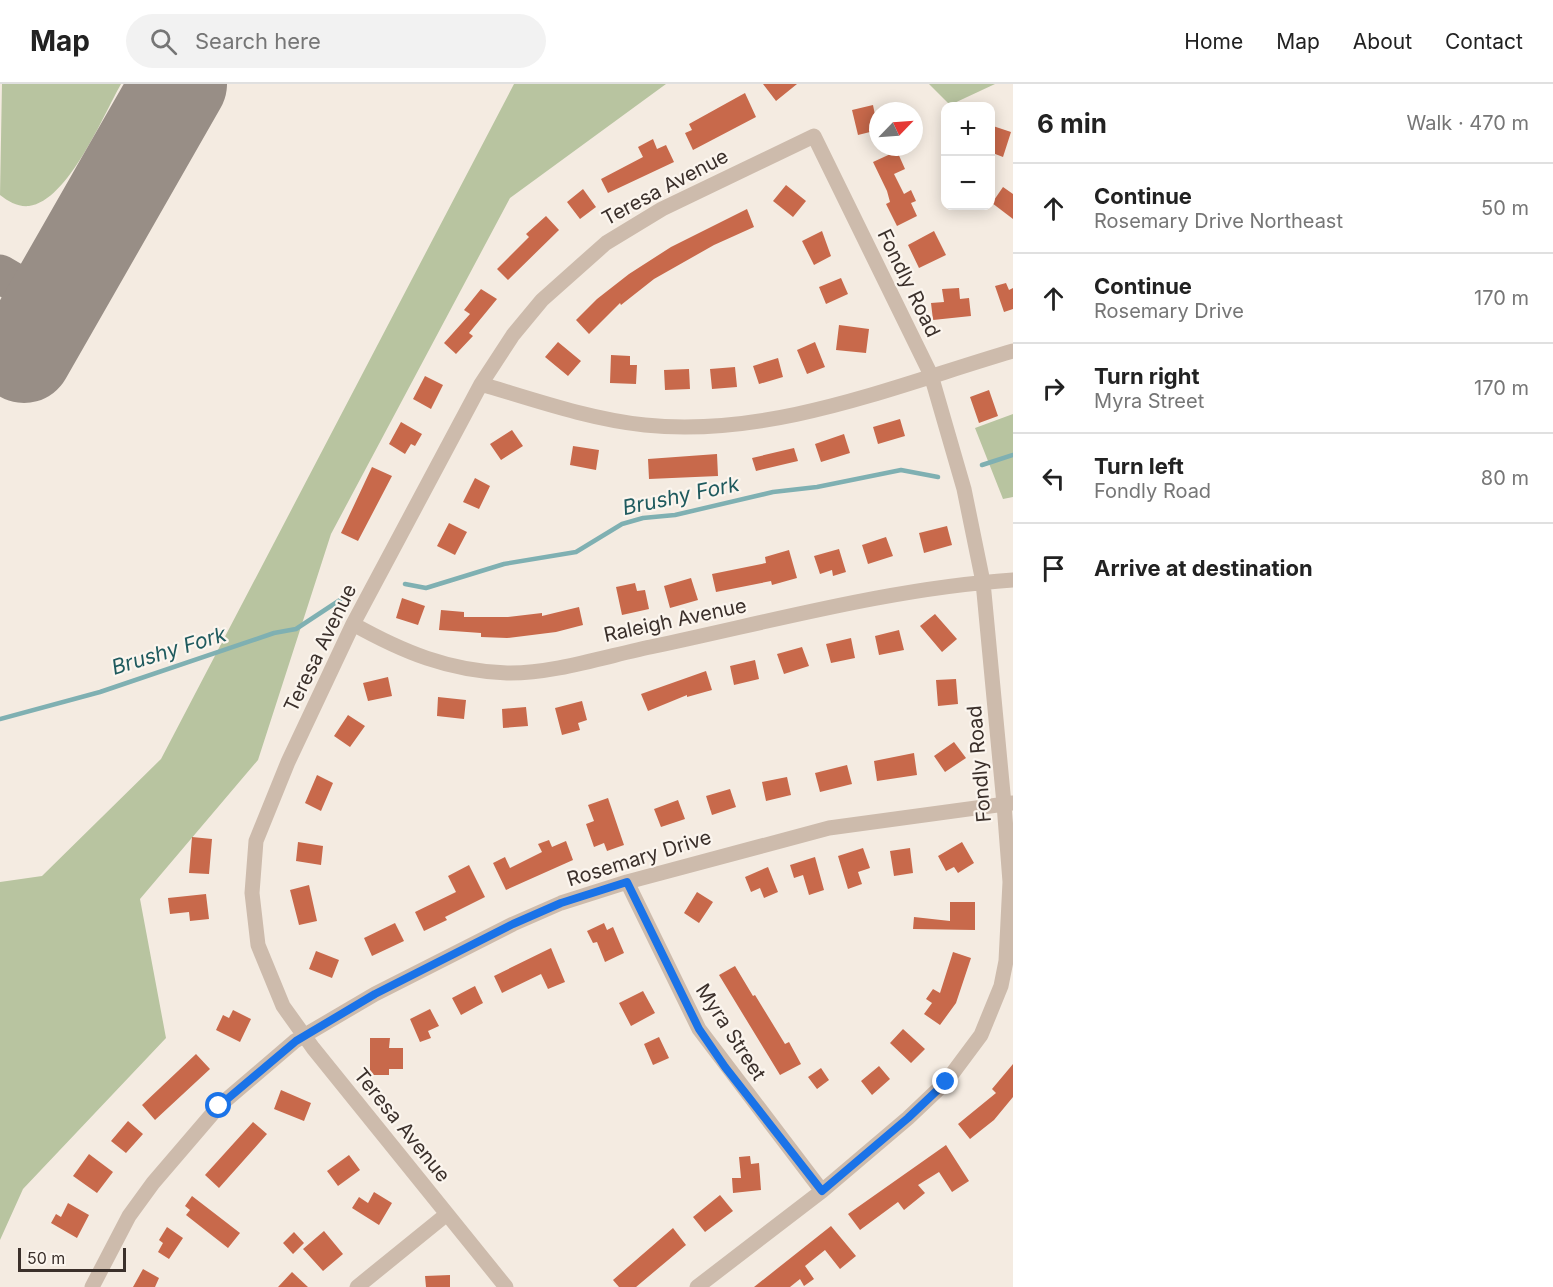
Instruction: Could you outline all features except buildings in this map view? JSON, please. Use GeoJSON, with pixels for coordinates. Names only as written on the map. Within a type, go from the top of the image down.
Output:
{"type":"FeatureCollection","features":[{"type":"Feature","properties":{"kind":"street","name":"Fondly Road"},"geometry":{"type":"LineString","coordinates":[[697,1287],[822,1191],[908,1118],[946,1082],[967,1057],[992,1011],[1006,961],[1009,928],[1009,803],[983,582],[964,489],[931,375],[814,136]]}},
{"type":"Feature","properties":{"kind":"street","name":"Teresa Avenue"},"geometry":{"type":"LineString","coordinates":[[506,1287],[304,1036],[283,1006],[265,967],[258,945],[252,874],[256,841],[265,816],[353,624],[481,384],[513,335],[542,300],[606,243],[662,209],[814,136]]}},
{"type":"Feature","properties":{"kind":"street"},"geometry":{"type":"LineString","coordinates":[[481,384],[614,420],[685,426],[776,419],[827,407],[1013,351]]}},
{"type":"Feature","properties":{"kind":"street","name":"Raleigh Avenue"},"geometry":{"type":"LineString","coordinates":[[353,624],[394,647],[443,664],[521,672],[854,603],[983,582],[1013,580]]}},
{"type":"Feature","properties":{"kind":"street","name":"Rosemary Drive"},"geometry":{"type":"LineString","coordinates":[[92,1287],[129,1216],[190,1138],[245,1083],[304,1036],[375,994],[513,924],[561,903],[627,882],[829,828],[1009,803]]}},
{"type":"Feature","properties":{"kind":"street","name":"Myra Street"},"geometry":{"type":"LineString","coordinates":[[627,882],[699,1029],[725,1067],[822,1191]]}},
{"type":"Feature","properties":{"kind":"street"},"geometry":{"type":"LineString","coordinates":[[357,1287],[447,1214]]}},
{"type":"Feature","properties":{"kind":"green space"},"geometry":{"type":"Polygon","coordinates":[[[2,84],[121,84],[71,174],[43,201],[29,206],[21,206],[0,195],[2,84]]]}},
{"type":"Feature","properties":{"kind":"green space"},"geometry":{"type":"Polygon","coordinates":[[[514,84],[666,84],[510,198],[331,534],[258,760],[140,899],[166,1038],[23,1189],[0,1240],[0,882],[42,876],[161,759],[514,84]]]}},
{"type":"Feature","properties":{"kind":"green space"},"geometry":{"type":"Polygon","coordinates":[[[929,84],[995,84],[956,102],[947,102],[929,84]]]}},
{"type":"Feature","properties":{"kind":"green space"},"geometry":{"type":"Polygon","coordinates":[[[1013,414],[1013,497],[1003,499],[975,428],[1013,414]]]}},
{"type":"Feature","properties":{"kind":"waterway","name":"Brushy Fork"},"geometry":{"type":"LineString","coordinates":[[982,465],[1013,455]]}},
{"type":"Feature","properties":{"kind":"waterway","name":"Brushy Fork"},"geometry":{"type":"LineString","coordinates":[[405,584],[426,588],[504,564],[576,552],[622,524],[643,518],[675,515],[773,492],[817,487],[901,470],[938,477]]}},
{"type":"Feature","properties":{"kind":"waterway","name":"Brushy Fork"},"geometry":{"type":"LineString","coordinates":[[0,719],[100,692],[274,633],[296,629],[340,600]]}},
{"type":"Feature","properties":{"kind":"taxiway"},"geometry":{"type":"LineString","coordinates":[[0,274],[53,305]]}},
{"type":"Feature","properties":{"kind":"runway"},"geometry":{"type":"LineString","coordinates":[[24,355],[179,84]]}},
{"type":"Feature","properties":{"kind":"route"},"geometry":{"type":"LineString","coordinates":[[219,1106],[296,1041],[375,994],[513,924],[561,903],[627,882],[677,989],[699,1029],[725,1067],[822,1191],[908,1118],[946,1082]]}}]}
